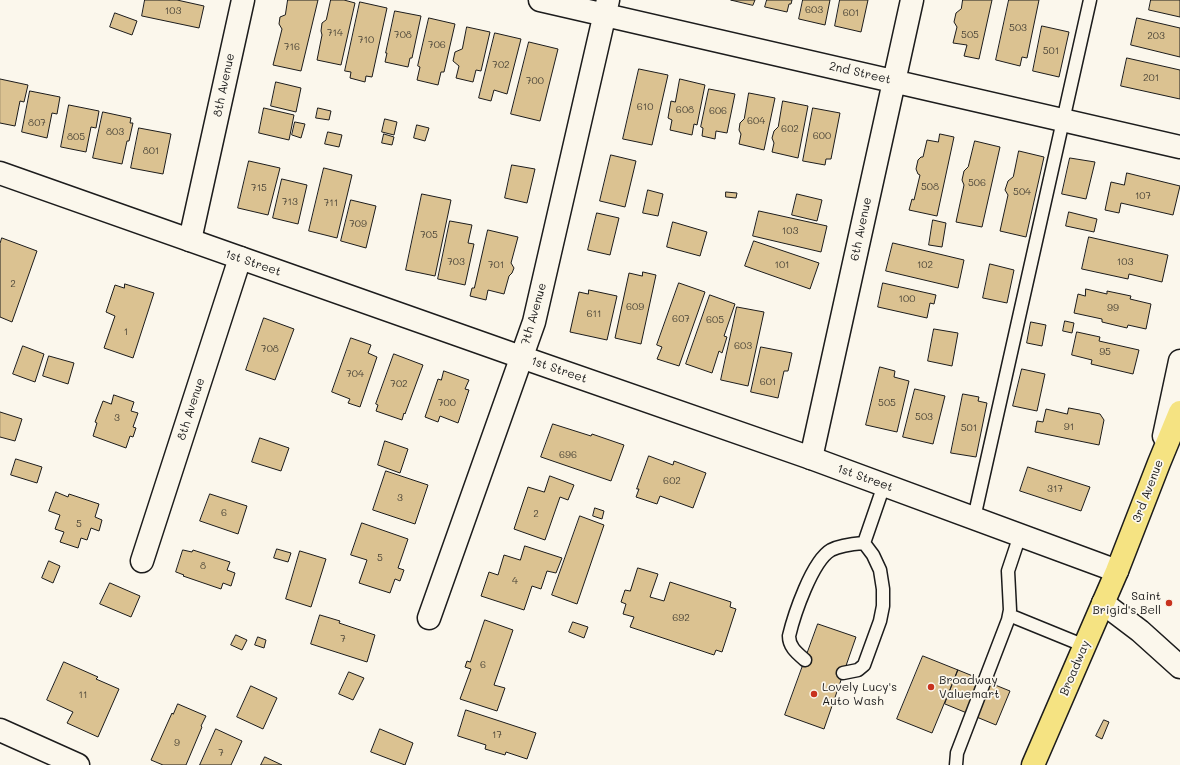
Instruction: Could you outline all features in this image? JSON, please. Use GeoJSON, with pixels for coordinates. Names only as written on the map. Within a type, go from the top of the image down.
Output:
{"type":"FeatureCollection","features":[{"type":"Feature","properties":{"kind":"main road","name":"3rd Avenue"},"geometry":{"type":"LineString","coordinates":[[1117,571],[1180,412]]}},
{"type":"Feature","properties":{"kind":"main road","name":"Broadway"},"geometry":{"type":"LineString","coordinates":[[1033,765],[1117,571]]}},
{"type":"Feature","properties":{"kind":"street","name":"8th Avenue"},"geometry":{"type":"LineString","coordinates":[[190,240],[243,0]]}},
{"type":"Feature","properties":{"kind":"street","name":"2nd Street"},"geometry":{"type":"LineString","coordinates":[[540,0],[606,7],[893,81],[1180,147]]}},
{"type":"Feature","properties":{"kind":"street","name":"6th Avenue"},"geometry":{"type":"LineString","coordinates":[[811,458],[912,0]]}},
{"type":"Feature","properties":{"kind":"street","name":"7th Avenue"},"geometry":{"type":"LineString","coordinates":[[429,618],[536,315],[606,7]]}},
{"type":"Feature","properties":{"kind":"street","name":"1st Street"},"geometry":{"type":"LineString","coordinates":[[0,173],[811,458],[1117,571]]}},
{"type":"Feature","properties":{"kind":"street","name":"8th Avenue"},"geometry":{"type":"LineString","coordinates":[[142,561],[240,258]]}},
{"type":"Feature","properties":{"kind":"street"},"geometry":{"type":"LineString","coordinates":[[1159,463],[1180,361]]}},
{"type":"Feature","properties":{"kind":"street"},"geometry":{"type":"LineString","coordinates":[[1103,603],[1140,631],[1180,667]]}},
{"type":"Feature","properties":{"kind":"street"},"geometry":{"type":"LineString","coordinates":[[0,730],[78,765]]}},
{"type":"Feature","properties":{"kind":"lane"},"geometry":{"type":"LineString","coordinates":[[974,518],[1090,0]]}},
{"type":"Feature","properties":{"kind":"lane"},"geometry":{"type":"LineString","coordinates":[[864,543],[884,485]]}},
{"type":"Feature","properties":{"kind":"lane"},"geometry":{"type":"LineString","coordinates":[[956,765],[957,754],[1009,615],[1008,571],[1020,535]]}},
{"type":"Feature","properties":{"kind":"lane"},"geometry":{"type":"LineString","coordinates":[[805,660],[792,648],[789,641],[789,636],[805,589],[812,574],[821,558],[830,551],[840,546],[864,543]]}},
{"type":"Feature","properties":{"kind":"lane"},"geometry":{"type":"LineString","coordinates":[[843,673],[858,670],[864,665],[880,621],[883,606],[883,589],[880,570],[874,555],[864,543]]}},
{"type":"Feature","properties":{"kind":"lane"},"geometry":{"type":"LineString","coordinates":[[1009,615],[1085,646]]}},
{"type":"Feature","properties":{"kind":"building"},"geometry":{"type":"Polygon","coordinates":[[[145,0],[177,0],[204,6],[199,28],[142,16],[145,0]]]}},
{"type":"Feature","properties":{"kind":"building"},"geometry":{"type":"Polygon","coordinates":[[[288,0],[318,0],[301,71],[273,65],[282,29],[279,24],[280,17],[285,15],[288,0]]]}},
{"type":"Feature","properties":{"kind":"building"},"geometry":{"type":"Polygon","coordinates":[[[331,0],[344,0],[355,3],[341,65],[317,60],[322,35],[322,23],[326,20],[331,0]]]}},
{"type":"Feature","properties":{"kind":"building"},"geometry":{"type":"Polygon","coordinates":[[[731,0],[755,0],[753,5],[731,0]]]}},
{"type":"Feature","properties":{"kind":"building"},"geometry":{"type":"Polygon","coordinates":[[[767,0],[792,0],[791,4],[789,4],[787,12],[765,7],[767,0]]]}},
{"type":"Feature","properties":{"kind":"building"},"geometry":{"type":"Polygon","coordinates":[[[803,0],[830,0],[825,25],[799,19],[803,0]]]}},
{"type":"Feature","properties":{"kind":"building"},"geometry":{"type":"Polygon","coordinates":[[[840,0],[868,0],[861,32],[835,26],[840,0]]]}},
{"type":"Feature","properties":{"kind":"building"},"geometry":{"type":"Polygon","coordinates":[[[963,0],[992,0],[979,59],[964,56],[967,45],[953,43],[957,27],[954,22],[956,13],[961,9],[963,0]]]}},
{"type":"Feature","properties":{"kind":"building"},"geometry":{"type":"Polygon","coordinates":[[[1009,0],[1039,0],[1027,58],[1022,57],[1020,66],[996,60],[1009,0]]]}},
{"type":"Feature","properties":{"kind":"building"},"geometry":{"type":"Polygon","coordinates":[[[1151,0],[1180,0],[1180,17],[1149,10],[1151,0]]]}},
{"type":"Feature","properties":{"kind":"building"},"geometry":{"type":"Polygon","coordinates":[[[360,2],[387,8],[372,77],[366,76],[365,82],[350,78],[351,72],[345,71],[360,2]]]}},
{"type":"Feature","properties":{"kind":"building"},"geometry":{"type":"Polygon","coordinates":[[[395,11],[421,16],[412,58],[410,58],[408,67],[385,62],[395,11]]]}},
{"type":"Feature","properties":{"kind":"building"},"geometry":{"type":"Polygon","coordinates":[[[115,13],[137,21],[132,35],[110,27],[115,13]]]}},
{"type":"Feature","properties":{"kind":"building"},"geometry":{"type":"Polygon","coordinates":[[[429,18],[455,24],[444,72],[441,72],[438,85],[417,80],[420,67],[418,66],[429,18]]]}},
{"type":"Feature","properties":{"kind":"building"},"geometry":{"type":"Polygon","coordinates":[[[1137,18],[1180,28],[1180,57],[1131,45],[1137,18]]]}},
{"type":"Feature","properties":{"kind":"building"},"geometry":{"type":"Polygon","coordinates":[[[1042,26],[1069,32],[1059,77],[1033,71],[1042,26]]]}},
{"type":"Feature","properties":{"kind":"building"},"geometry":{"type":"Polygon","coordinates":[[[467,27],[490,32],[481,71],[476,70],[473,82],[456,78],[459,66],[453,61],[455,52],[462,49],[467,27]]]}},
{"type":"Feature","properties":{"kind":"building"},"geometry":{"type":"Polygon","coordinates":[[[495,33],[521,39],[507,94],[494,90],[491,101],[479,98],[495,33]]]}},
{"type":"Feature","properties":{"kind":"building"},"geometry":{"type":"Polygon","coordinates":[[[529,42],[558,49],[540,121],[511,114],[529,42]]]}},
{"type":"Feature","properties":{"kind":"building"},"geometry":{"type":"Polygon","coordinates":[[[1127,58],[1180,70],[1180,99],[1121,86],[1127,58]]]}},
{"type":"Feature","properties":{"kind":"building"},"geometry":{"type":"Polygon","coordinates":[[[639,69],[668,75],[652,145],[623,139],[639,69]]]}},
{"type":"Feature","properties":{"kind":"building"},"geometry":{"type":"Polygon","coordinates":[[[0,79],[28,85],[24,102],[20,101],[15,126],[0,123],[0,79]]]}},
{"type":"Feature","properties":{"kind":"building"},"geometry":{"type":"Polygon","coordinates":[[[680,79],[705,85],[697,125],[694,124],[692,135],[670,130],[672,120],[668,118],[671,101],[675,102],[680,79]]]}},
{"type":"Feature","properties":{"kind":"building"},"geometry":{"type":"Polygon","coordinates":[[[276,82],[301,88],[296,112],[271,106],[276,82]]]}},
{"type":"Feature","properties":{"kind":"building"},"geometry":{"type":"Polygon","coordinates":[[[709,89],[735,94],[727,133],[716,131],[715,139],[702,136],[703,128],[701,127],[709,89]]]}},
{"type":"Feature","properties":{"kind":"building"},"geometry":{"type":"Polygon","coordinates":[[[30,91],[60,97],[57,114],[52,113],[47,138],[22,132],[30,91]]]}},
{"type":"Feature","properties":{"kind":"building"},"geometry":{"type":"Polygon","coordinates":[[[749,93],[775,98],[764,150],[739,144],[741,134],[739,130],[740,123],[744,119],[749,93]]]}},
{"type":"Feature","properties":{"kind":"building"},"geometry":{"type":"Polygon","coordinates":[[[783,101],[808,106],[798,158],[772,152],[774,143],[772,138],[774,131],[778,127],[783,101]]]}},
{"type":"Feature","properties":{"kind":"building"},"geometry":{"type":"Polygon","coordinates":[[[69,105],[99,111],[96,128],[91,127],[86,152],[61,147],[69,105]]]}},
{"type":"Feature","properties":{"kind":"building"},"geometry":{"type":"Polygon","coordinates":[[[264,108],[294,115],[289,140],[259,133],[264,108]]]}},
{"type":"Feature","properties":{"kind":"building"},"geometry":{"type":"Polygon","coordinates":[[[318,108],[331,111],[329,120],[316,118],[318,108]]]}},
{"type":"Feature","properties":{"kind":"building"},"geometry":{"type":"Polygon","coordinates":[[[813,108],[840,113],[831,159],[826,159],[825,165],[803,161],[813,108]]]}},
{"type":"Feature","properties":{"kind":"building"},"geometry":{"type":"Polygon","coordinates":[[[103,112],[131,118],[130,123],[133,123],[122,164],[93,158],[103,112]]]}},
{"type":"Feature","properties":{"kind":"building"},"geometry":{"type":"Polygon","coordinates":[[[385,119],[397,122],[394,135],[382,132],[385,119]]]}},
{"type":"Feature","properties":{"kind":"building"},"geometry":{"type":"Polygon","coordinates":[[[295,122],[305,124],[301,138],[292,135],[295,122]]]}},
{"type":"Feature","properties":{"kind":"building"},"geometry":{"type":"Polygon","coordinates":[[[417,125],[429,128],[425,141],[414,138],[417,125]]]}},
{"type":"Feature","properties":{"kind":"building"},"geometry":{"type":"Polygon","coordinates":[[[139,128],[171,134],[163,174],[131,168],[139,128]]]}},
{"type":"Feature","properties":{"kind":"building"},"geometry":{"type":"Polygon","coordinates":[[[328,132],[342,135],[339,147],[325,144],[328,132]]]}},
{"type":"Feature","properties":{"kind":"building"},"geometry":{"type":"Polygon","coordinates":[[[384,134],[394,137],[392,145],[382,143],[384,134]]]}},
{"type":"Feature","properties":{"kind":"building"},"geometry":{"type":"Polygon","coordinates":[[[940,134],[954,137],[937,216],[909,210],[912,199],[914,200],[920,175],[916,169],[918,160],[923,157],[927,140],[938,142],[940,134]]]}},
{"type":"Feature","properties":{"kind":"building"},"geometry":{"type":"Polygon","coordinates":[[[975,141],[1000,147],[982,227],[956,222],[964,185],[962,180],[964,171],[968,167],[975,141]]]}},
{"type":"Feature","properties":{"kind":"building"},"geometry":{"type":"Polygon","coordinates":[[[1019,151],[1044,157],[1026,237],[1000,231],[1008,195],[1005,190],[1008,181],[1013,177],[1019,151]]]}},
{"type":"Feature","properties":{"kind":"building"},"geometry":{"type":"Polygon","coordinates":[[[611,155],[636,161],[625,207],[600,201],[611,155]]]}},
{"type":"Feature","properties":{"kind":"building"},"geometry":{"type":"Polygon","coordinates":[[[1070,158],[1095,162],[1086,199],[1062,194],[1070,158]]]}},
{"type":"Feature","properties":{"kind":"building"},"geometry":{"type":"Polygon","coordinates":[[[249,161],[280,168],[268,215],[238,208],[249,161]]]}},
{"type":"Feature","properties":{"kind":"building"},"geometry":{"type":"Polygon","coordinates":[[[512,165],[535,169],[527,203],[505,198],[512,165]]]}},
{"type":"Feature","properties":{"kind":"building"},"geometry":{"type":"Polygon","coordinates":[[[324,168],[352,175],[337,238],[309,231],[324,168]]]}},
{"type":"Feature","properties":{"kind":"building"},"geometry":{"type":"Polygon","coordinates":[[[1127,173],[1180,186],[1173,215],[1121,203],[1119,213],[1105,210],[1111,182],[1124,185],[1127,173]]]}},
{"type":"Feature","properties":{"kind":"building"},"geometry":{"type":"Polygon","coordinates":[[[282,179],[307,185],[298,224],[273,218],[282,179]]]}},
{"type":"Feature","properties":{"kind":"building"},"geometry":{"type":"Polygon","coordinates":[[[648,190],[663,194],[658,216],[643,213],[648,190]]]}},
{"type":"Feature","properties":{"kind":"building"},"geometry":{"type":"Polygon","coordinates":[[[726,192],[737,193],[736,198],[726,197],[726,192]]]}},
{"type":"Feature","properties":{"kind":"building"},"geometry":{"type":"Polygon","coordinates":[[[422,194],[451,200],[435,276],[406,270],[422,194]]]}},
{"type":"Feature","properties":{"kind":"building"},"geometry":{"type":"Polygon","coordinates":[[[797,194],[822,200],[817,221],[792,215],[797,194]]]}},
{"type":"Feature","properties":{"kind":"building"},"geometry":{"type":"Polygon","coordinates":[[[351,200],[376,206],[366,248],[341,241],[351,200]]]}},
{"type":"Feature","properties":{"kind":"building"},"geometry":{"type":"Polygon","coordinates":[[[759,211],[827,226],[821,252],[753,236],[759,211]]]}},
{"type":"Feature","properties":{"kind":"building"},"geometry":{"type":"Polygon","coordinates":[[[1069,212],[1097,219],[1094,232],[1066,226],[1069,212]]]}},
{"type":"Feature","properties":{"kind":"building"},"geometry":{"type":"Polygon","coordinates":[[[597,213],[619,218],[610,255],[588,250],[597,213]]]}},
{"type":"Feature","properties":{"kind":"building"},"geometry":{"type":"Polygon","coordinates":[[[933,220],[946,223],[942,247],[929,245],[933,220]]]}},
{"type":"Feature","properties":{"kind":"building"},"geometry":{"type":"Polygon","coordinates":[[[450,221],[472,225],[468,243],[474,244],[465,285],[438,279],[450,221]]]}},
{"type":"Feature","properties":{"kind":"building"},"geometry":{"type":"Polygon","coordinates":[[[673,222],[707,232],[700,256],[667,247],[673,222]]]}},
{"type":"Feature","properties":{"kind":"building"},"geometry":{"type":"Polygon","coordinates":[[[488,230],[518,237],[511,263],[514,268],[509,276],[504,294],[488,290],[486,300],[470,296],[472,288],[474,288],[488,230]]]}},
{"type":"Feature","properties":{"kind":"building"},"geometry":{"type":"Polygon","coordinates":[[[1089,237],[1168,255],[1162,282],[1129,274],[1128,279],[1082,269],[1089,237]]]}},
{"type":"Feature","properties":{"kind":"building"},"geometry":{"type":"Polygon","coordinates":[[[2,238],[37,251],[12,322],[0,317],[0,244],[2,238]]]}},
{"type":"Feature","properties":{"kind":"building"},"geometry":{"type":"Polygon","coordinates":[[[754,241],[819,263],[810,289],[745,266],[754,241]]]}},
{"type":"Feature","properties":{"kind":"building"},"geometry":{"type":"Polygon","coordinates":[[[893,243],[964,260],[958,288],[886,271],[893,243]]]}},
{"type":"Feature","properties":{"kind":"building"},"geometry":{"type":"Polygon","coordinates":[[[990,264],[1014,270],[1007,303],[983,298],[990,264]]]}},
{"type":"Feature","properties":{"kind":"building"},"geometry":{"type":"Polygon","coordinates":[[[643,272],[656,275],[641,344],[615,338],[629,273],[642,276],[643,272]]]}},
{"type":"Feature","properties":{"kind":"building"},"geometry":{"type":"Polygon","coordinates":[[[679,283],[705,292],[679,366],[657,359],[662,347],[657,345],[679,283]]]}},
{"type":"Feature","properties":{"kind":"building"},"geometry":{"type":"Polygon","coordinates":[[[883,283],[936,295],[934,304],[930,303],[927,318],[878,307],[883,283]]]}},
{"type":"Feature","properties":{"kind":"building"},"geometry":{"type":"Polygon","coordinates":[[[125,284],[154,293],[133,358],[104,348],[115,316],[106,312],[115,285],[124,288],[125,284]]]}},
{"type":"Feature","properties":{"kind":"building"},"geometry":{"type":"Polygon","coordinates":[[[1086,289],[1107,294],[1107,291],[1131,296],[1130,299],[1151,304],[1146,329],[1128,325],[1127,328],[1102,322],[1102,319],[1074,313],[1078,294],[1085,296],[1086,289]]]}},
{"type":"Feature","properties":{"kind":"building"},"geometry":{"type":"Polygon","coordinates":[[[589,290],[617,296],[607,340],[570,332],[579,292],[588,294],[589,290]]]}},
{"type":"Feature","properties":{"kind":"building"},"geometry":{"type":"Polygon","coordinates":[[[710,295],[735,304],[724,336],[727,337],[722,353],[719,351],[712,373],[686,364],[710,295]]]}},
{"type":"Feature","properties":{"kind":"building"},"geometry":{"type":"Polygon","coordinates":[[[737,307],[764,312],[748,386],[721,380],[737,307]]]}},
{"type":"Feature","properties":{"kind":"building"},"geometry":{"type":"Polygon","coordinates":[[[264,318],[294,329],[275,380],[246,370],[264,318]]]}},
{"type":"Feature","properties":{"kind":"building"},"geometry":{"type":"Polygon","coordinates":[[[1065,321],[1074,323],[1072,333],[1063,331],[1065,321]]]}},
{"type":"Feature","properties":{"kind":"building"},"geometry":{"type":"Polygon","coordinates":[[[1031,322],[1046,325],[1042,346],[1027,343],[1031,322]]]}},
{"type":"Feature","properties":{"kind":"building"},"geometry":{"type":"Polygon","coordinates":[[[934,329],[958,333],[952,366],[928,361],[934,329]]]}},
{"type":"Feature","properties":{"kind":"building"},"geometry":{"type":"Polygon","coordinates":[[[1077,332],[1100,337],[1099,341],[1139,350],[1133,374],[1091,364],[1092,360],[1072,355],[1077,332]]]}},
{"type":"Feature","properties":{"kind":"building"},"geometry":{"type":"Polygon","coordinates":[[[351,338],[371,345],[368,353],[377,357],[360,407],[348,403],[350,399],[332,392],[351,338]]]}},
{"type":"Feature","properties":{"kind":"building"},"geometry":{"type":"Polygon","coordinates":[[[23,346],[44,354],[35,382],[13,374],[23,346]]]}},
{"type":"Feature","properties":{"kind":"building"},"geometry":{"type":"Polygon","coordinates":[[[761,347],[792,353],[788,371],[784,371],[778,398],[751,392],[761,347]]]}},
{"type":"Feature","properties":{"kind":"building"},"geometry":{"type":"Polygon","coordinates":[[[394,354],[423,365],[402,420],[376,411],[378,405],[376,404],[394,354]]]}},
{"type":"Feature","properties":{"kind":"building"},"geometry":{"type":"Polygon","coordinates":[[[49,356],[74,363],[68,384],[43,376],[49,356]]]}},
{"type":"Feature","properties":{"kind":"building"},"geometry":{"type":"Polygon","coordinates":[[[880,367],[895,371],[894,377],[909,381],[897,432],[866,425],[880,367]]]}},
{"type":"Feature","properties":{"kind":"building"},"geometry":{"type":"Polygon","coordinates":[[[1022,369],[1045,374],[1037,411],[1013,406],[1022,369]]]}},
{"type":"Feature","properties":{"kind":"building"},"geometry":{"type":"Polygon","coordinates":[[[444,371],[469,380],[465,389],[469,390],[458,423],[440,416],[438,422],[425,417],[438,379],[441,380],[444,371]]]}},
{"type":"Feature","properties":{"kind":"building"},"geometry":{"type":"Polygon","coordinates":[[[915,389],[945,396],[933,444],[903,437],[915,389]]]}},
{"type":"Feature","properties":{"kind":"building"},"geometry":{"type":"Polygon","coordinates":[[[963,394],[979,397],[978,401],[987,403],[976,457],[951,453],[963,394]]]}},
{"type":"Feature","properties":{"kind":"building"},"geometry":{"type":"Polygon","coordinates":[[[114,395],[134,402],[131,411],[138,413],[133,427],[136,428],[133,437],[130,436],[126,448],[93,436],[97,423],[95,422],[103,401],[111,404],[114,395]]]}},
{"type":"Feature","properties":{"kind":"building"},"geometry":{"type":"Polygon","coordinates":[[[1069,408],[1100,414],[1104,420],[1099,445],[1035,432],[1037,421],[1043,422],[1046,409],[1067,414],[1069,408]]]}},
{"type":"Feature","properties":{"kind":"building"},"geometry":{"type":"Polygon","coordinates":[[[0,412],[22,419],[15,441],[0,437],[0,412]]]}},
{"type":"Feature","properties":{"kind":"building"},"geometry":{"type":"Polygon","coordinates":[[[553,424],[591,436],[592,434],[624,445],[611,481],[541,457],[553,424]]]}},
{"type":"Feature","properties":{"kind":"building"},"geometry":{"type":"Polygon","coordinates":[[[260,438],[289,448],[281,471],[252,462],[260,438]]]}},
{"type":"Feature","properties":{"kind":"building"},"geometry":{"type":"Polygon","coordinates":[[[385,441],[408,449],[400,473],[378,465],[385,441]]]}},
{"type":"Feature","properties":{"kind":"building"},"geometry":{"type":"Polygon","coordinates":[[[649,456],[673,465],[674,461],[706,473],[693,508],[660,496],[657,504],[636,497],[639,489],[637,489],[649,456]]]}},
{"type":"Feature","properties":{"kind":"building"},"geometry":{"type":"Polygon","coordinates":[[[16,459],[42,467],[37,483],[11,475],[16,459]]]}},
{"type":"Feature","properties":{"kind":"building"},"geometry":{"type":"Polygon","coordinates":[[[1028,467],[1090,487],[1081,511],[1020,491],[1028,467]]]}},
{"type":"Feature","properties":{"kind":"building"},"geometry":{"type":"Polygon","coordinates":[[[386,471],[428,485],[415,524],[373,510],[386,471]]]}},
{"type":"Feature","properties":{"kind":"building"},"geometry":{"type":"Polygon","coordinates":[[[550,476],[574,485],[568,500],[560,497],[545,540],[514,529],[528,487],[544,492],[550,476]]]}},
{"type":"Feature","properties":{"kind":"building"},"geometry":{"type":"Polygon","coordinates":[[[56,492],[68,497],[69,494],[99,504],[95,517],[102,520],[99,531],[91,528],[87,540],[81,538],[78,548],[60,542],[64,532],[55,529],[60,515],[49,511],[56,492]]]}},
{"type":"Feature","properties":{"kind":"building"},"geometry":{"type":"Polygon","coordinates":[[[210,494],[247,506],[238,534],[200,521],[210,494]]]}},
{"type":"Feature","properties":{"kind":"building"},"geometry":{"type":"Polygon","coordinates":[[[595,508],[604,511],[602,519],[593,516],[595,508]]]}},
{"type":"Feature","properties":{"kind":"building"},"geometry":{"type":"Polygon","coordinates":[[[580,516],[604,525],[577,604],[552,595],[580,516]]]}},
{"type":"Feature","properties":{"kind":"building"},"geometry":{"type":"Polygon","coordinates":[[[362,523],[408,539],[398,568],[404,570],[400,581],[395,579],[390,593],[359,583],[367,560],[351,555],[362,523]]]}},
{"type":"Feature","properties":{"kind":"building"},"geometry":{"type":"Polygon","coordinates":[[[525,546],[562,558],[556,573],[547,571],[541,589],[532,586],[524,610],[481,596],[489,572],[498,575],[504,555],[520,560],[525,546]]]}},
{"type":"Feature","properties":{"kind":"building"},"geometry":{"type":"Polygon","coordinates":[[[277,549],[291,553],[288,562],[274,558],[277,549]]]}},
{"type":"Feature","properties":{"kind":"building"},"geometry":{"type":"Polygon","coordinates":[[[183,550],[192,552],[193,550],[230,562],[227,570],[235,573],[231,586],[223,583],[221,589],[183,576],[184,575],[176,572],[183,550]]]}},
{"type":"Feature","properties":{"kind":"building"},"geometry":{"type":"Polygon","coordinates":[[[300,551],[326,559],[311,607],[286,599],[300,551]]]}},
{"type":"Feature","properties":{"kind":"building"},"geometry":{"type":"Polygon","coordinates":[[[49,561],[60,566],[53,583],[42,578],[49,561]]]}},
{"type":"Feature","properties":{"kind":"building"},"geometry":{"type":"Polygon","coordinates":[[[638,568],[658,574],[650,597],[664,601],[670,582],[731,602],[730,607],[736,609],[722,652],[716,650],[714,655],[630,627],[634,617],[623,614],[626,604],[621,602],[625,590],[630,591],[638,568]]]}},
{"type":"Feature","properties":{"kind":"building"},"geometry":{"type":"Polygon","coordinates":[[[110,583],[140,596],[131,617],[100,604],[110,583]]]}},
{"type":"Feature","properties":{"kind":"building"},"geometry":{"type":"Polygon","coordinates":[[[320,615],[375,635],[367,662],[311,644],[320,615]]]}},
{"type":"Feature","properties":{"kind":"building"},"geometry":{"type":"Polygon","coordinates":[[[485,620],[513,630],[494,685],[505,688],[497,711],[460,699],[471,669],[465,667],[467,661],[470,662],[485,620]]]}},
{"type":"Feature","properties":{"kind":"building"},"geometry":{"type":"Polygon","coordinates":[[[573,622],[588,627],[584,638],[569,632],[573,622]]]}},
{"type":"Feature","properties":{"kind":"building","name":"Lovely Lucy's Auto Wash"},"geometry":{"type":"Polygon","coordinates":[[[818,624],[856,637],[824,729],[785,715],[818,624]]]}},
{"type":"Feature","properties":{"kind":"building"},"geometry":{"type":"Polygon","coordinates":[[[236,635],[247,640],[242,650],[231,645],[236,635]]]}},
{"type":"Feature","properties":{"kind":"building"},"geometry":{"type":"Polygon","coordinates":[[[258,637],[266,640],[264,648],[255,645],[258,637]]]}},
{"type":"Feature","properties":{"kind":"building","name":"Broadway Valuemart"},"geometry":{"type":"Polygon","coordinates":[[[923,656],[958,670],[932,733],[897,719],[923,656]]]}},
{"type":"Feature","properties":{"kind":"building"},"geometry":{"type":"Polygon","coordinates":[[[64,662],[98,677],[96,679],[119,689],[98,737],[67,723],[73,712],[47,700],[64,662]]]}},
{"type":"Feature","properties":{"kind":"building"},"geometry":{"type":"Polygon","coordinates":[[[958,670],[1010,691],[996,725],[945,704],[958,670]]]}},
{"type":"Feature","properties":{"kind":"building"},"geometry":{"type":"Polygon","coordinates":[[[349,672],[364,678],[353,700],[339,694],[349,672]]]}},
{"type":"Feature","properties":{"kind":"building"},"geometry":{"type":"Polygon","coordinates":[[[251,686],[277,698],[263,729],[237,717],[251,686]]]}},
{"type":"Feature","properties":{"kind":"building"},"geometry":{"type":"Polygon","coordinates":[[[178,704],[206,716],[186,765],[163,765],[151,760],[172,713],[173,714],[178,704]]]}},
{"type":"Feature","properties":{"kind":"building"},"geometry":{"type":"Polygon","coordinates":[[[466,710],[536,733],[527,759],[506,752],[505,755],[485,749],[486,745],[458,736],[466,710]]]}},
{"type":"Feature","properties":{"kind":"building"},"geometry":{"type":"Polygon","coordinates":[[[1104,720],[1109,722],[1102,739],[1096,736],[1104,720]]]}},
{"type":"Feature","properties":{"kind":"building"},"geometry":{"type":"Polygon","coordinates":[[[216,729],[242,741],[231,765],[200,765],[216,729]]]}},
{"type":"Feature","properties":{"kind":"building"},"geometry":{"type":"Polygon","coordinates":[[[380,729],[413,743],[405,765],[371,752],[380,729]]]}},
{"type":"Feature","properties":{"kind":"building"},"geometry":{"type":"Polygon","coordinates":[[[265,757],[282,765],[261,765],[265,757]]]}},
{"type":"Feature","properties":{"kind":"place","name":"Saint Brigid's Bell"},"geometry":{"type":"Point","coordinates":[1169,603]}},
{"type":"Feature","properties":{"kind":"place","name":"Broadway Valuemart"},"geometry":{"type":"Point","coordinates":[931,687]}},
{"type":"Feature","properties":{"kind":"place","name":"Lovely Lucy's Auto Wash"},"geometry":{"type":"Point","coordinates":[814,694]}}]}
